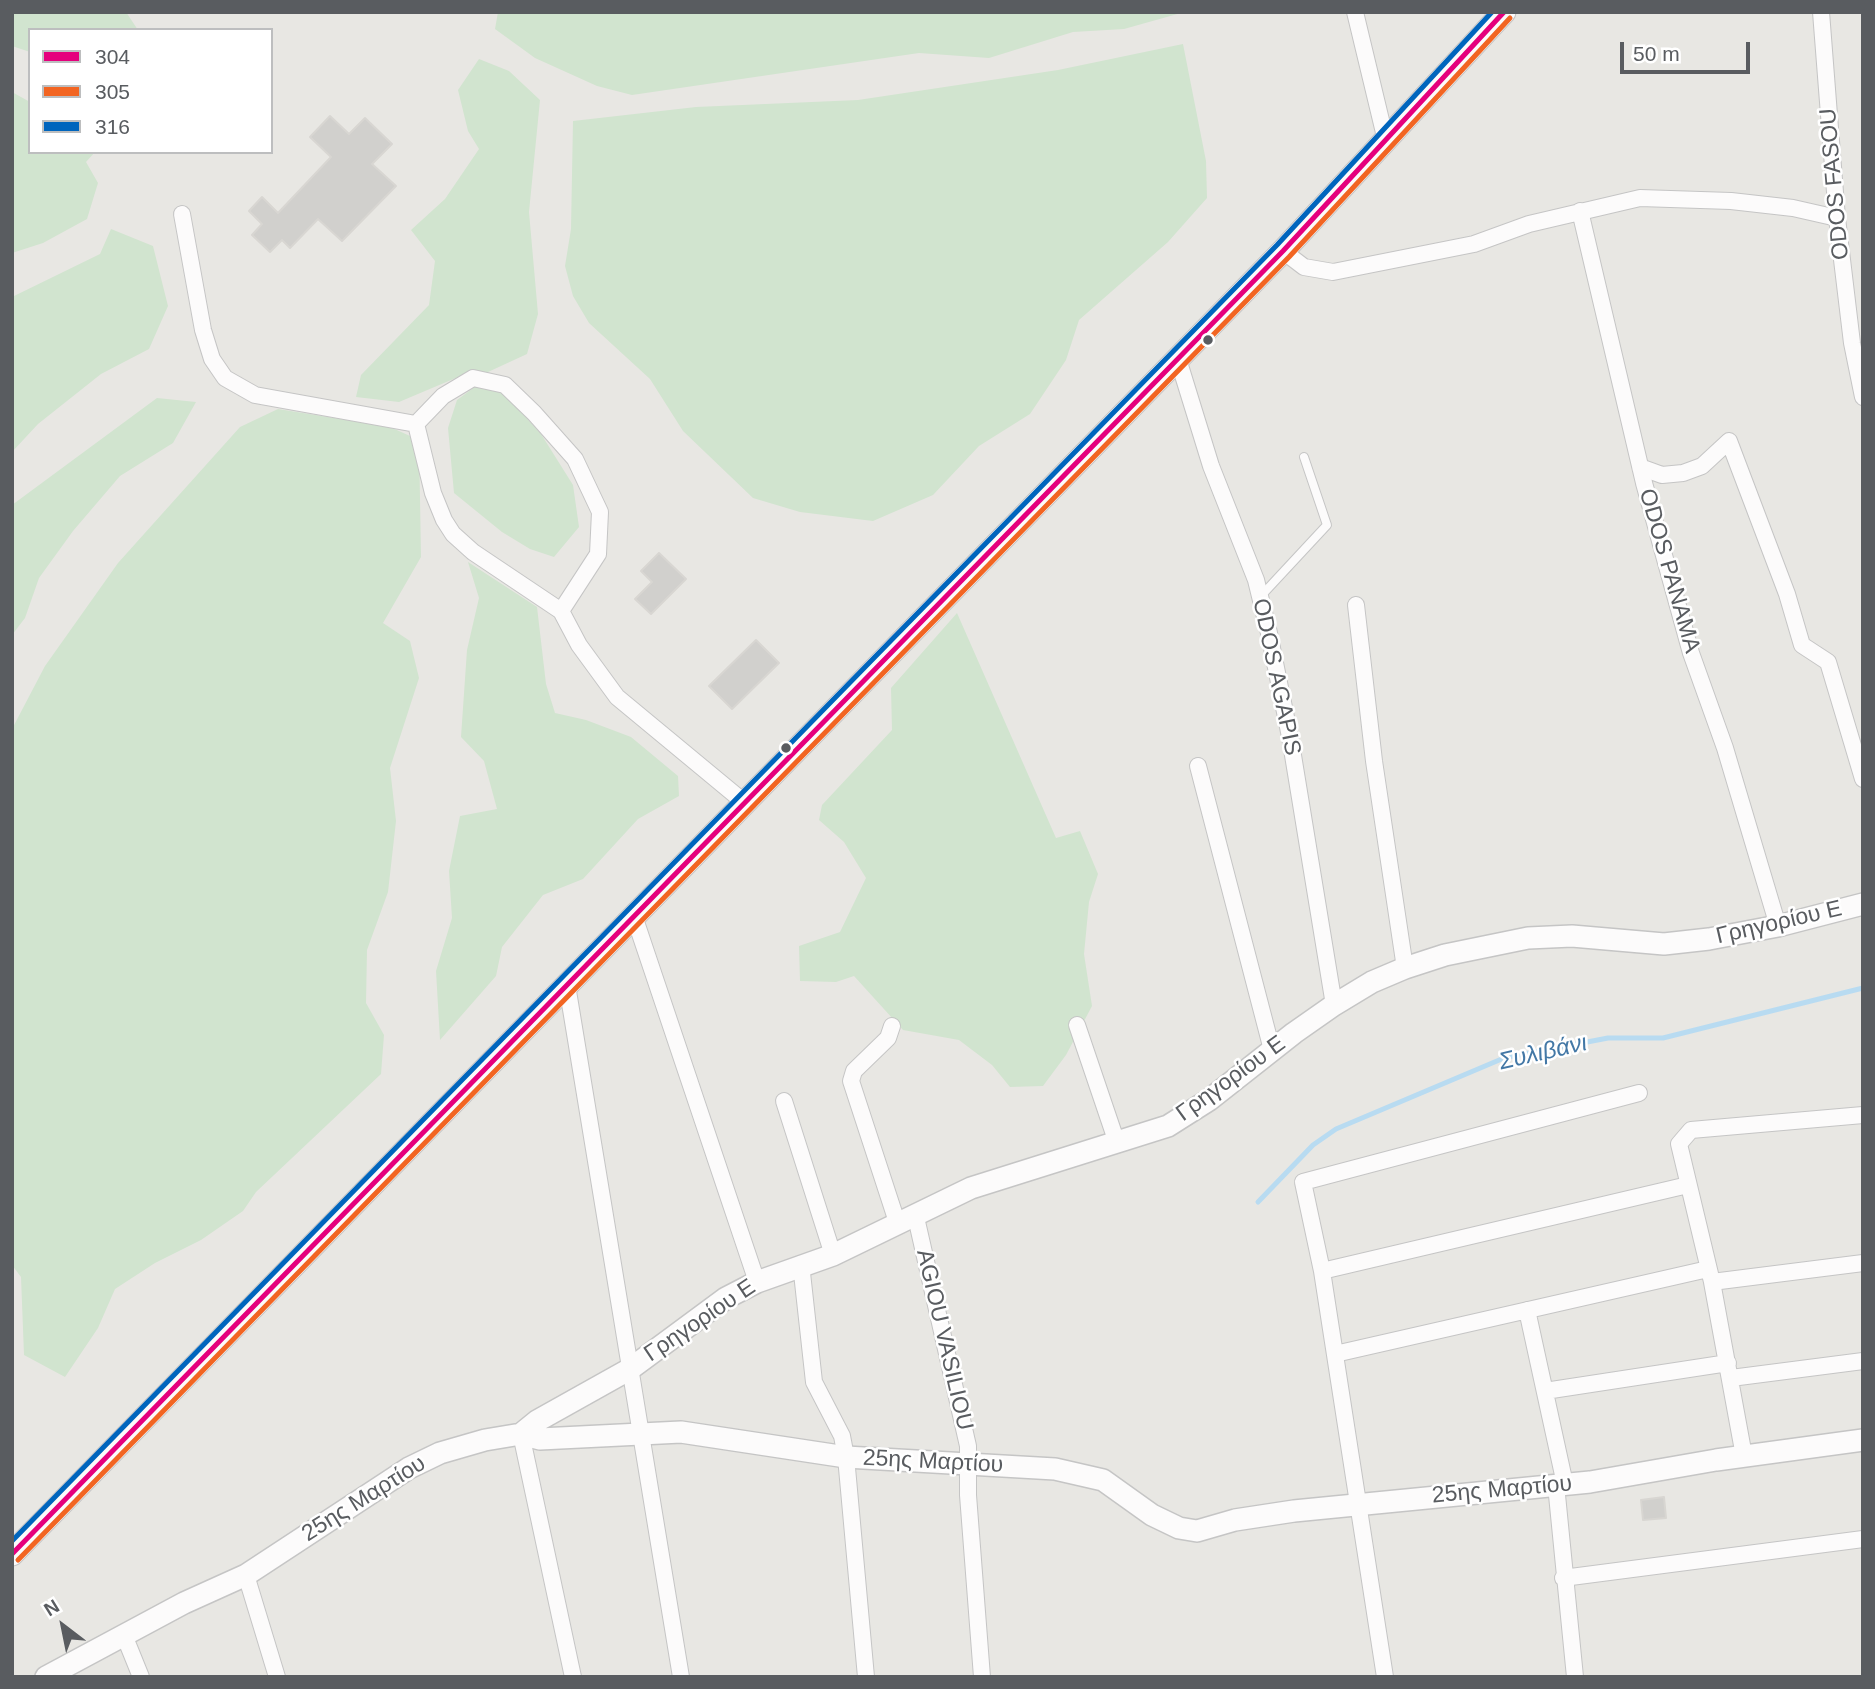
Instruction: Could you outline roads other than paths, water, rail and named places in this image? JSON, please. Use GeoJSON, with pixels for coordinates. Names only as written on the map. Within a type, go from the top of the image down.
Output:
{"type":"FeatureCollection","features":[{"type":"Feature","properties":{"kind":"main road"},"geometry":{"type":"LineString","coordinates":[[12,1554],[1283,251],[1386,141],[1495,17]]}},
{"type":"Feature","properties":{"kind":"street"},"geometry":{"type":"LineString","coordinates":[[1355,12],[1386,141]]}},
{"type":"Feature","properties":{"kind":"street","name":"ODOS FASOU"},"geometry":{"type":"LineString","coordinates":[[1821,12],[1837,218],[1862,389]]}},
{"type":"Feature","properties":{"kind":"street"},"geometry":{"type":"LineString","coordinates":[[1283,251],[1304,267],[1334,272],[1474,244],[1580,211],[1640,198],[1731,201],[1793,208],[1837,218]]}},
{"type":"Feature","properties":{"kind":"street","name":"ODOS PANAMA"},"geometry":{"type":"LineString","coordinates":[[1580,211],[1640,467],[1691,653],[1725,748],[1778,926]]}},
{"type":"Feature","properties":{"kind":"street"},"geometry":{"type":"LineString","coordinates":[[182,215],[203,330],[212,359],[225,377],[255,395],[416,424]]}},
{"type":"Feature","properties":{"kind":"street","name":"ODOS AGAPIS"},"geometry":{"type":"LineString","coordinates":[[1178,359],[1211,466],[1260,597],[1290,737],[1334,1005]]}},
{"type":"Feature","properties":{"kind":"street"},"geometry":{"type":"LineString","coordinates":[[416,424],[443,396],[473,379],[505,385],[575,459],[600,512],[598,554],[561,611]]}},
{"type":"Feature","properties":{"kind":"street"},"geometry":{"type":"LineString","coordinates":[[416,424],[433,493],[453,534],[473,552],[561,611],[579,645],[617,697],[745,803]]}},
{"type":"Feature","properties":{"kind":"street"},"geometry":{"type":"LineString","coordinates":[[1640,467],[1662,475],[1683,473],[1702,466],[1729,441],[1787,594],[1802,645],[1828,662],[1863,779]]}},
{"type":"Feature","properties":{"kind":"street"},"geometry":{"type":"LineString","coordinates":[[1356,605],[1374,761],[1405,968]]}},
{"type":"Feature","properties":{"kind":"street"},"geometry":{"type":"LineString","coordinates":[[1198,766],[1272,1050]]}},
{"type":"Feature","properties":{"kind":"street","name":"Γρηγορίου Ε"},"geometry":{"type":"LineString","coordinates":[[521,1434],[537,1421],[630,1369],[726,1298],[757,1282],[833,1255],[906,1217],[971,1188],[1168,1126],[1209,1100],[1334,1005],[1372,982],[1405,968],[1445,955],[1528,938],[1572,936],[1664,944],[1778,926],[1863,904]]}},
{"type":"Feature","properties":{"kind":"street"},"geometry":{"type":"LineString","coordinates":[[634,916],[757,1282]]}},
{"type":"Feature","properties":{"kind":"street"},"geometry":{"type":"LineString","coordinates":[[567,985],[681,1677]]}},
{"type":"Feature","properties":{"kind":"street"},"geometry":{"type":"LineString","coordinates":[[1077,1025],[1116,1143]]}},
{"type":"Feature","properties":{"kind":"street","name":"AGIOU VASILIOU"},"geometry":{"type":"LineString","coordinates":[[892,1026],[888,1038],[854,1071],[851,1081],[906,1217],[969,1463],[968,1495],[982,1677]]}},
{"type":"Feature","properties":{"kind":"street"},"geometry":{"type":"LineString","coordinates":[[1385,1677],[1356,1505],[1335,1354],[1303,1182],[1639,1093]]}},
{"type":"Feature","properties":{"kind":"street"},"geometry":{"type":"LineString","coordinates":[[784,1101],[833,1255]]}},
{"type":"Feature","properties":{"kind":"street"},"geometry":{"type":"LineString","coordinates":[[1744,1456],[1710,1275],[1679,1144],[1691,1130],[1863,1115]]}},
{"type":"Feature","properties":{"kind":"street"},"geometry":{"type":"LineString","coordinates":[[1321,1270],[1688,1185]]}},
{"type":"Feature","properties":{"kind":"street"},"geometry":{"type":"LineString","coordinates":[[1335,1354],[1528,1310],[1710,1275],[1863,1263]]}},
{"type":"Feature","properties":{"kind":"street"},"geometry":{"type":"LineString","coordinates":[[801,1265],[814,1382],[842,1436],[846,1457],[866,1677]]}},
{"type":"Feature","properties":{"kind":"street"},"geometry":{"type":"LineString","coordinates":[[1528,1310],[1561,1484],[1563,1578],[1575,1677]]}},
{"type":"Feature","properties":{"kind":"street"},"geometry":{"type":"LineString","coordinates":[[1545,1391],[1729,1370],[1863,1361]]}},
{"type":"Feature","properties":{"kind":"street","name":"25ης Μαρτίου"},"geometry":{"type":"LineString","coordinates":[[46,1677],[246,1575],[409,1468],[440,1453],[521,1434],[540,1439],[640,1432],[731,1438],[846,1457],[1080,1472],[1102,1480],[1152,1515],[1179,1528],[1197,1531],[1235,1520],[1561,1484],[1863,1440]]}},
{"type":"Feature","properties":{"kind":"street"},"geometry":{"type":"LineString","coordinates":[[521,1434],[573,1677]]}},
{"type":"Feature","properties":{"kind":"street"},"geometry":{"type":"LineString","coordinates":[[1563,1578],[1863,1539]]}},
{"type":"Feature","properties":{"kind":"street"},"geometry":{"type":"LineString","coordinates":[[246,1575],[277,1677]]}},
{"type":"Feature","properties":{"kind":"street"},"geometry":{"type":"LineString","coordinates":[[124,1635],[141,1677]]}},
{"type":"Feature","properties":{"kind":"lane"},"geometry":{"type":"LineString","coordinates":[[1260,597],[1327,525],[1304,457]]}},
{"type":"Feature","properties":{"kind":"waterway","name":"Συλιβάνι"},"geometry":{"type":"LineString","coordinates":[[1258,1202],[1313,1145],[1336,1129],[1504,1058],[1608,1038],[1663,1038],[1863,988]]}}]}
